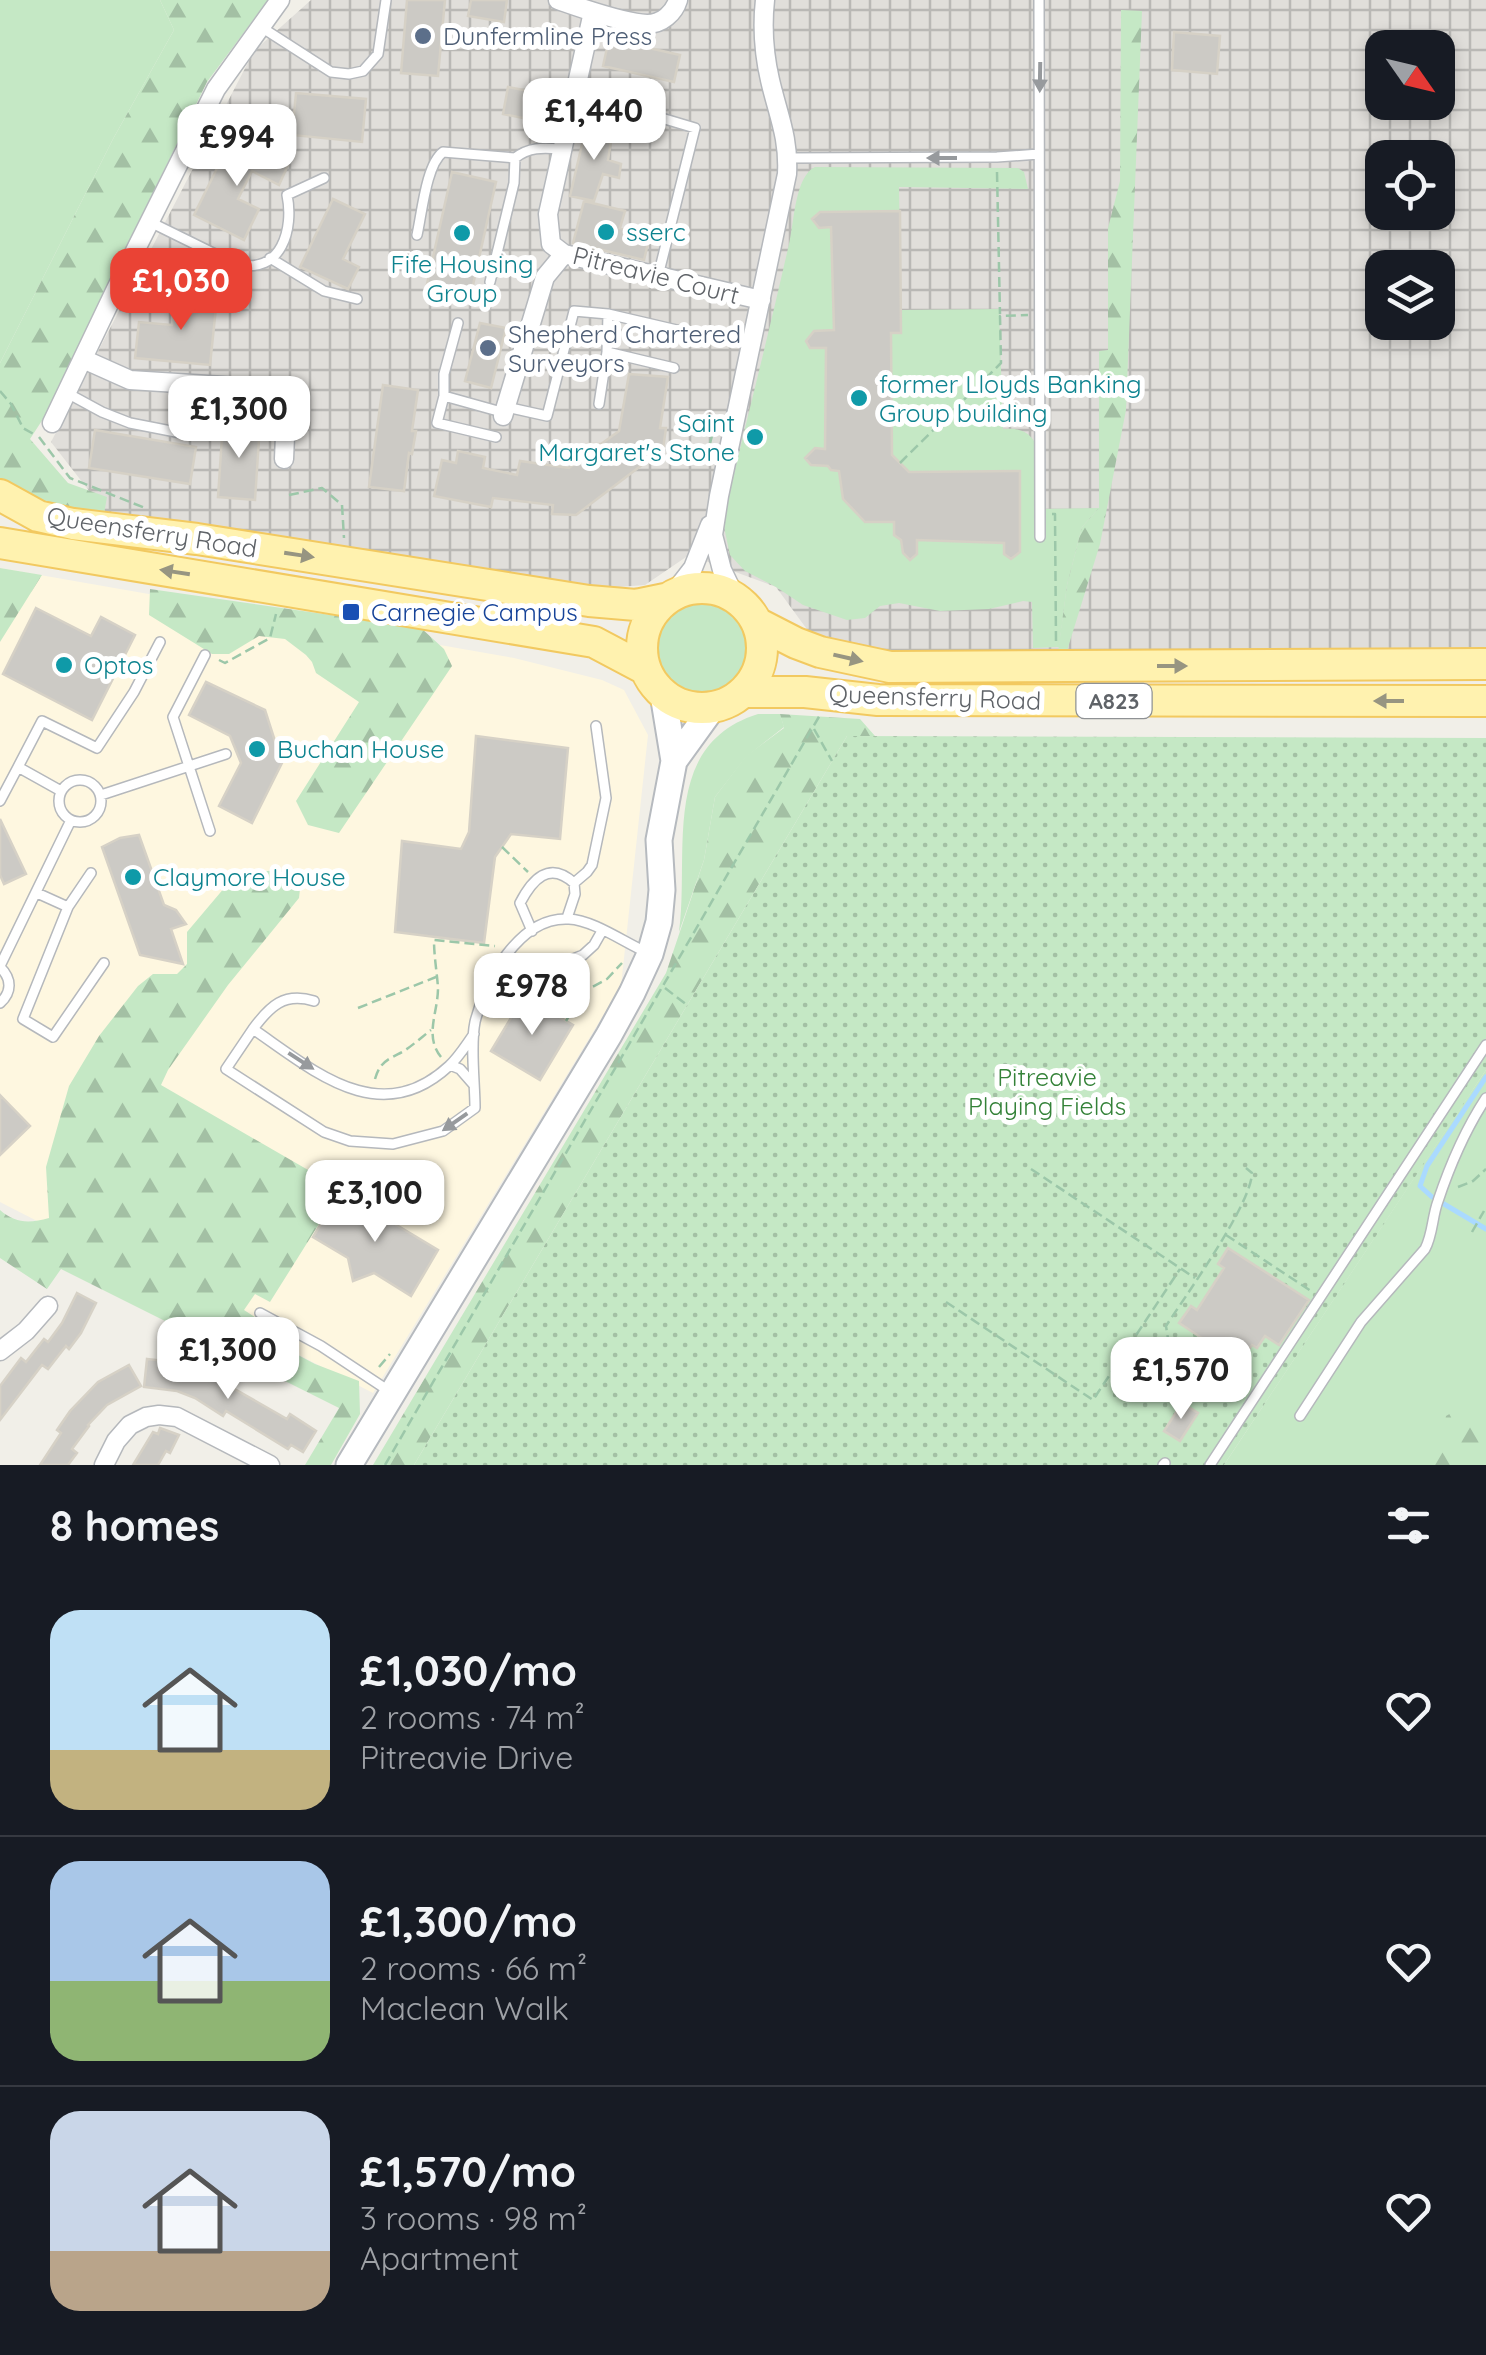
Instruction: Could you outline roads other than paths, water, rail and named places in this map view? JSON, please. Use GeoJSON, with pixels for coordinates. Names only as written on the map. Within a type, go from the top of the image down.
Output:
{"type":"FeatureCollection","features":[{"type":"Feature","properties":{"kind":"main road","name":"Queensferry Road"},"geometry":{"type":"LineString","coordinates":[[0,494],[38,516],[74,524],[196,539],[589,601],[636,605],[669,597]]}},
{"type":"Feature","properties":{"kind":"main road","name":"Queensferry Road"},"geometry":{"type":"LineString","coordinates":[[0,543],[594,642],[654,682]]}},
{"type":"Feature","properties":{"kind":"main road"},"geometry":{"type":"LineString","coordinates":[[713,708],[678,704],[654,682],[641,650],[643,631],[652,613],[682,590],[702,587],[735,597]]}},
{"type":"Feature","properties":{"kind":"main road","name":"A823"},"geometry":{"type":"LineString","coordinates":[[735,597],[757,623]]}},
{"type":"Feature","properties":{"kind":"main road","name":"Queensferry Road"},"geometry":{"type":"LineString","coordinates":[[757,623],[820,652],[890,668],[1486,664]]}},
{"type":"Feature","properties":{"kind":"main road"},"geometry":{"type":"LineString","coordinates":[[743,692],[755,677],[761,660],[762,641],[757,623]]}},
{"type":"Feature","properties":{"kind":"main road","name":"Queensferry Road"},"geometry":{"type":"LineString","coordinates":[[743,692],[804,692],[878,700],[1486,701]]}},
{"type":"Feature","properties":{"kind":"main road","name":"A823"},"geometry":{"type":"LineString","coordinates":[[713,708],[743,692]]}},
{"type":"Feature","properties":{"kind":"street"},"geometry":{"type":"LineString","coordinates":[[52,423],[216,88],[280,0]]}},
{"type":"Feature","properties":{"kind":"street"},"geometry":{"type":"LineString","coordinates":[[558,0],[648,24],[662,20],[678,0]]}},
{"type":"Feature","properties":{"kind":"street"},"geometry":{"type":"LineString","coordinates":[[735,597],[722,570],[713,535],[788,158],[764,42],[764,0]]}},
{"type":"Feature","properties":{"kind":"street","name":"Pitreavie Court"},"geometry":{"type":"LineString","coordinates":[[593,12],[548,214],[551,244],[564,254],[761,300]]}},
{"type":"Feature","properties":{"kind":"street"},"geometry":{"type":"LineString","coordinates":[[505,412],[545,277],[564,254]]}},
{"type":"Feature","properties":{"kind":"street"},"geometry":{"type":"LineString","coordinates":[[84,359],[130,380],[287,390],[284,459]]}},
{"type":"Feature","properties":{"kind":"street"},"geometry":{"type":"LineString","coordinates":[[669,597],[693,568],[719,496]]}},
{"type":"Feature","properties":{"kind":"street"},"geometry":{"type":"LineString","coordinates":[[349,1465],[609,1035],[647,961],[659,922],[659,840],[674,762],[654,682]]}},
{"type":"Feature","properties":{"kind":"street"},"geometry":{"type":"LineString","coordinates":[[674,762],[713,708]]}},
{"type":"Feature","properties":{"kind":"street"},"geometry":{"type":"LineString","coordinates":[[0,1351],[26,1331],[48,1306]]}},
{"type":"Feature","properties":{"kind":"street"},"geometry":{"type":"LineString","coordinates":[[104,1465],[116,1441],[130,1426],[159,1415],[192,1423],[270,1465]]}},
{"type":"Feature","properties":{"kind":"lane"},"geometry":{"type":"LineString","coordinates":[[260,26],[331,72],[349,74],[362,70],[378,54],[386,0]]}},
{"type":"Feature","properties":{"kind":"lane"},"geometry":{"type":"LineString","coordinates":[[1039,0],[1040,537]]}},
{"type":"Feature","properties":{"kind":"lane"},"geometry":{"type":"LineString","coordinates":[[638,111],[694,128],[658,276]]}},
{"type":"Feature","properties":{"kind":"lane"},"geometry":{"type":"LineString","coordinates":[[490,282],[514,183],[516,158],[540,147],[562,149]]}},
{"type":"Feature","properties":{"kind":"lane"},"geometry":{"type":"LineString","coordinates":[[417,235],[437,156],[443,152],[516,158]]}},
{"type":"Feature","properties":{"kind":"lane"},"geometry":{"type":"LineString","coordinates":[[788,158],[1039,154]]}},
{"type":"Feature","properties":{"kind":"lane"},"geometry":{"type":"LineString","coordinates":[[149,222],[238,264],[258,264],[276,254],[287,239],[288,195],[324,178]]}},
{"type":"Feature","properties":{"kind":"lane"},"geometry":{"type":"LineString","coordinates":[[270,258],[324,291],[358,299]]}},
{"type":"Feature","properties":{"kind":"lane"},"geometry":{"type":"LineString","coordinates":[[116,288],[154,305],[164,298],[180,264]]}},
{"type":"Feature","properties":{"kind":"lane"},"geometry":{"type":"LineString","coordinates":[[444,396],[505,412],[547,416],[574,311],[608,314],[681,332]]}},
{"type":"Feature","properties":{"kind":"lane"},"geometry":{"type":"LineString","coordinates":[[599,404],[608,314]]}},
{"type":"Feature","properties":{"kind":"lane"},"geometry":{"type":"LineString","coordinates":[[458,323],[444,374],[444,396],[437,422],[496,437]]}},
{"type":"Feature","properties":{"kind":"lane"},"geometry":{"type":"LineString","coordinates":[[607,352],[674,368]]}},
{"type":"Feature","properties":{"kind":"lane"},"geometry":{"type":"LineString","coordinates":[[67,393],[130,423],[181,433]]}},
{"type":"Feature","properties":{"kind":"lane"},"geometry":{"type":"LineString","coordinates":[[0,802],[42,720],[97,748],[134,692],[160,642]]}},
{"type":"Feature","properties":{"kind":"lane"},"geometry":{"type":"LineString","coordinates":[[205,655],[173,717],[210,831]]}},
{"type":"Feature","properties":{"kind":"lane"},"geometry":{"type":"LineString","coordinates":[[574,883],[592,866],[606,798],[596,726]]}},
{"type":"Feature","properties":{"kind":"lane"},"geometry":{"type":"LineString","coordinates":[[100,795],[226,754]]}},
{"type":"Feature","properties":{"kind":"lane"},"geometry":{"type":"LineString","coordinates":[[18,766],[62,791]]}},
{"type":"Feature","properties":{"kind":"lane"},"geometry":{"type":"LineString","coordinates":[[82,780],[95,786],[100,806],[92,818],[82,822],[71,820],[60,805],[62,791],[72,781],[82,780]]}},
{"type":"Feature","properties":{"kind":"lane"},"geometry":{"type":"LineString","coordinates":[[0,1003],[7,997],[10,984],[0,966],[71,820]]}},
{"type":"Feature","properties":{"kind":"lane"},"geometry":{"type":"LineString","coordinates":[[532,930],[520,903],[542,875],[552,872],[574,883],[575,894],[567,918]]}},
{"type":"Feature","properties":{"kind":"lane"},"geometry":{"type":"LineString","coordinates":[[91,873],[68,907],[23,1019],[53,1037],[104,962]]}},
{"type":"Feature","properties":{"kind":"lane"},"geometry":{"type":"LineString","coordinates":[[37,893],[68,907]]}},
{"type":"Feature","properties":{"kind":"lane"},"geometry":{"type":"LineString","coordinates":[[314,1000],[298,996],[266,1011],[226,1069],[324,1132],[350,1141],[393,1144],[443,1131],[475,1108],[475,1022],[492,976],[507,952],[532,930],[567,918],[581,921],[647,961]]}},
{"type":"Feature","properties":{"kind":"lane"},"geometry":{"type":"LineString","coordinates":[[548,990],[568,961],[583,955],[602,931]]}},
{"type":"Feature","properties":{"kind":"lane"},"geometry":{"type":"LineString","coordinates":[[253,1029],[342,1087],[374,1094],[394,1094],[426,1084],[450,1065],[474,1034]]}},
{"type":"Feature","properties":{"kind":"lane"},"geometry":{"type":"LineString","coordinates":[[1210,1465],[1486,1045]]}},
{"type":"Feature","properties":{"kind":"lane"},"geometry":{"type":"LineString","coordinates":[[450,1065],[460,1068],[475,1086]]}},
{"type":"Feature","properties":{"kind":"lane"},"geometry":{"type":"LineString","coordinates":[[1300,1416],[1361,1322],[1425,1248],[1439,1197],[1468,1128],[1486,1098]]}},
{"type":"Feature","properties":{"kind":"lane"},"geometry":{"type":"LineString","coordinates":[[260,1313],[392,1392]]}},
{"type":"Feature","properties":{"kind":"waterway"},"geometry":{"type":"LineString","coordinates":[[1432,1197],[1420,1186],[1427,1166],[1486,1077]]}},
{"type":"Feature","properties":{"kind":"waterway"},"geometry":{"type":"LineString","coordinates":[[1444,1204],[1486,1229]]}},
{"type":"Feature","properties":{"kind":"place","name":"Dunfermline Press"},"geometry":{"type":"Point","coordinates":[423,36]}},
{"type":"Feature","properties":{"kind":"place","name":"sserc"},"geometry":{"type":"Point","coordinates":[606,232]}},
{"type":"Feature","properties":{"kind":"place","name":"Fife Housing Group"},"geometry":{"type":"Point","coordinates":[462,233]}},
{"type":"Feature","properties":{"kind":"place","name":"Shepherd Chartered Surveyors"},"geometry":{"type":"Point","coordinates":[488,348]}},
{"type":"Feature","properties":{"kind":"place","name":"former Lloyds Banking Group building"},"geometry":{"type":"Point","coordinates":[859,398]}},
{"type":"Feature","properties":{"kind":"place","name":"Saint Margaret's Stone"},"geometry":{"type":"Point","coordinates":[755,437]}},
{"type":"Feature","properties":{"kind":"place","name":"Carnegie Campus"},"geometry":{"type":"Point","coordinates":[351,612]}},
{"type":"Feature","properties":{"kind":"place","name":"Optos"},"geometry":{"type":"Point","coordinates":[64,665]}},
{"type":"Feature","properties":{"kind":"place","name":"Buchan House"},"geometry":{"type":"Point","coordinates":[257,749]}},
{"type":"Feature","properties":{"kind":"place","name":"Claymore House"},"geometry":{"type":"Point","coordinates":[133,877]}},
{"type":"Feature","properties":{"kind":"park label","name":"Pitreavie Playing Fields"},"geometry":{"type":"Point","coordinates":[1047,1092]}}]}
